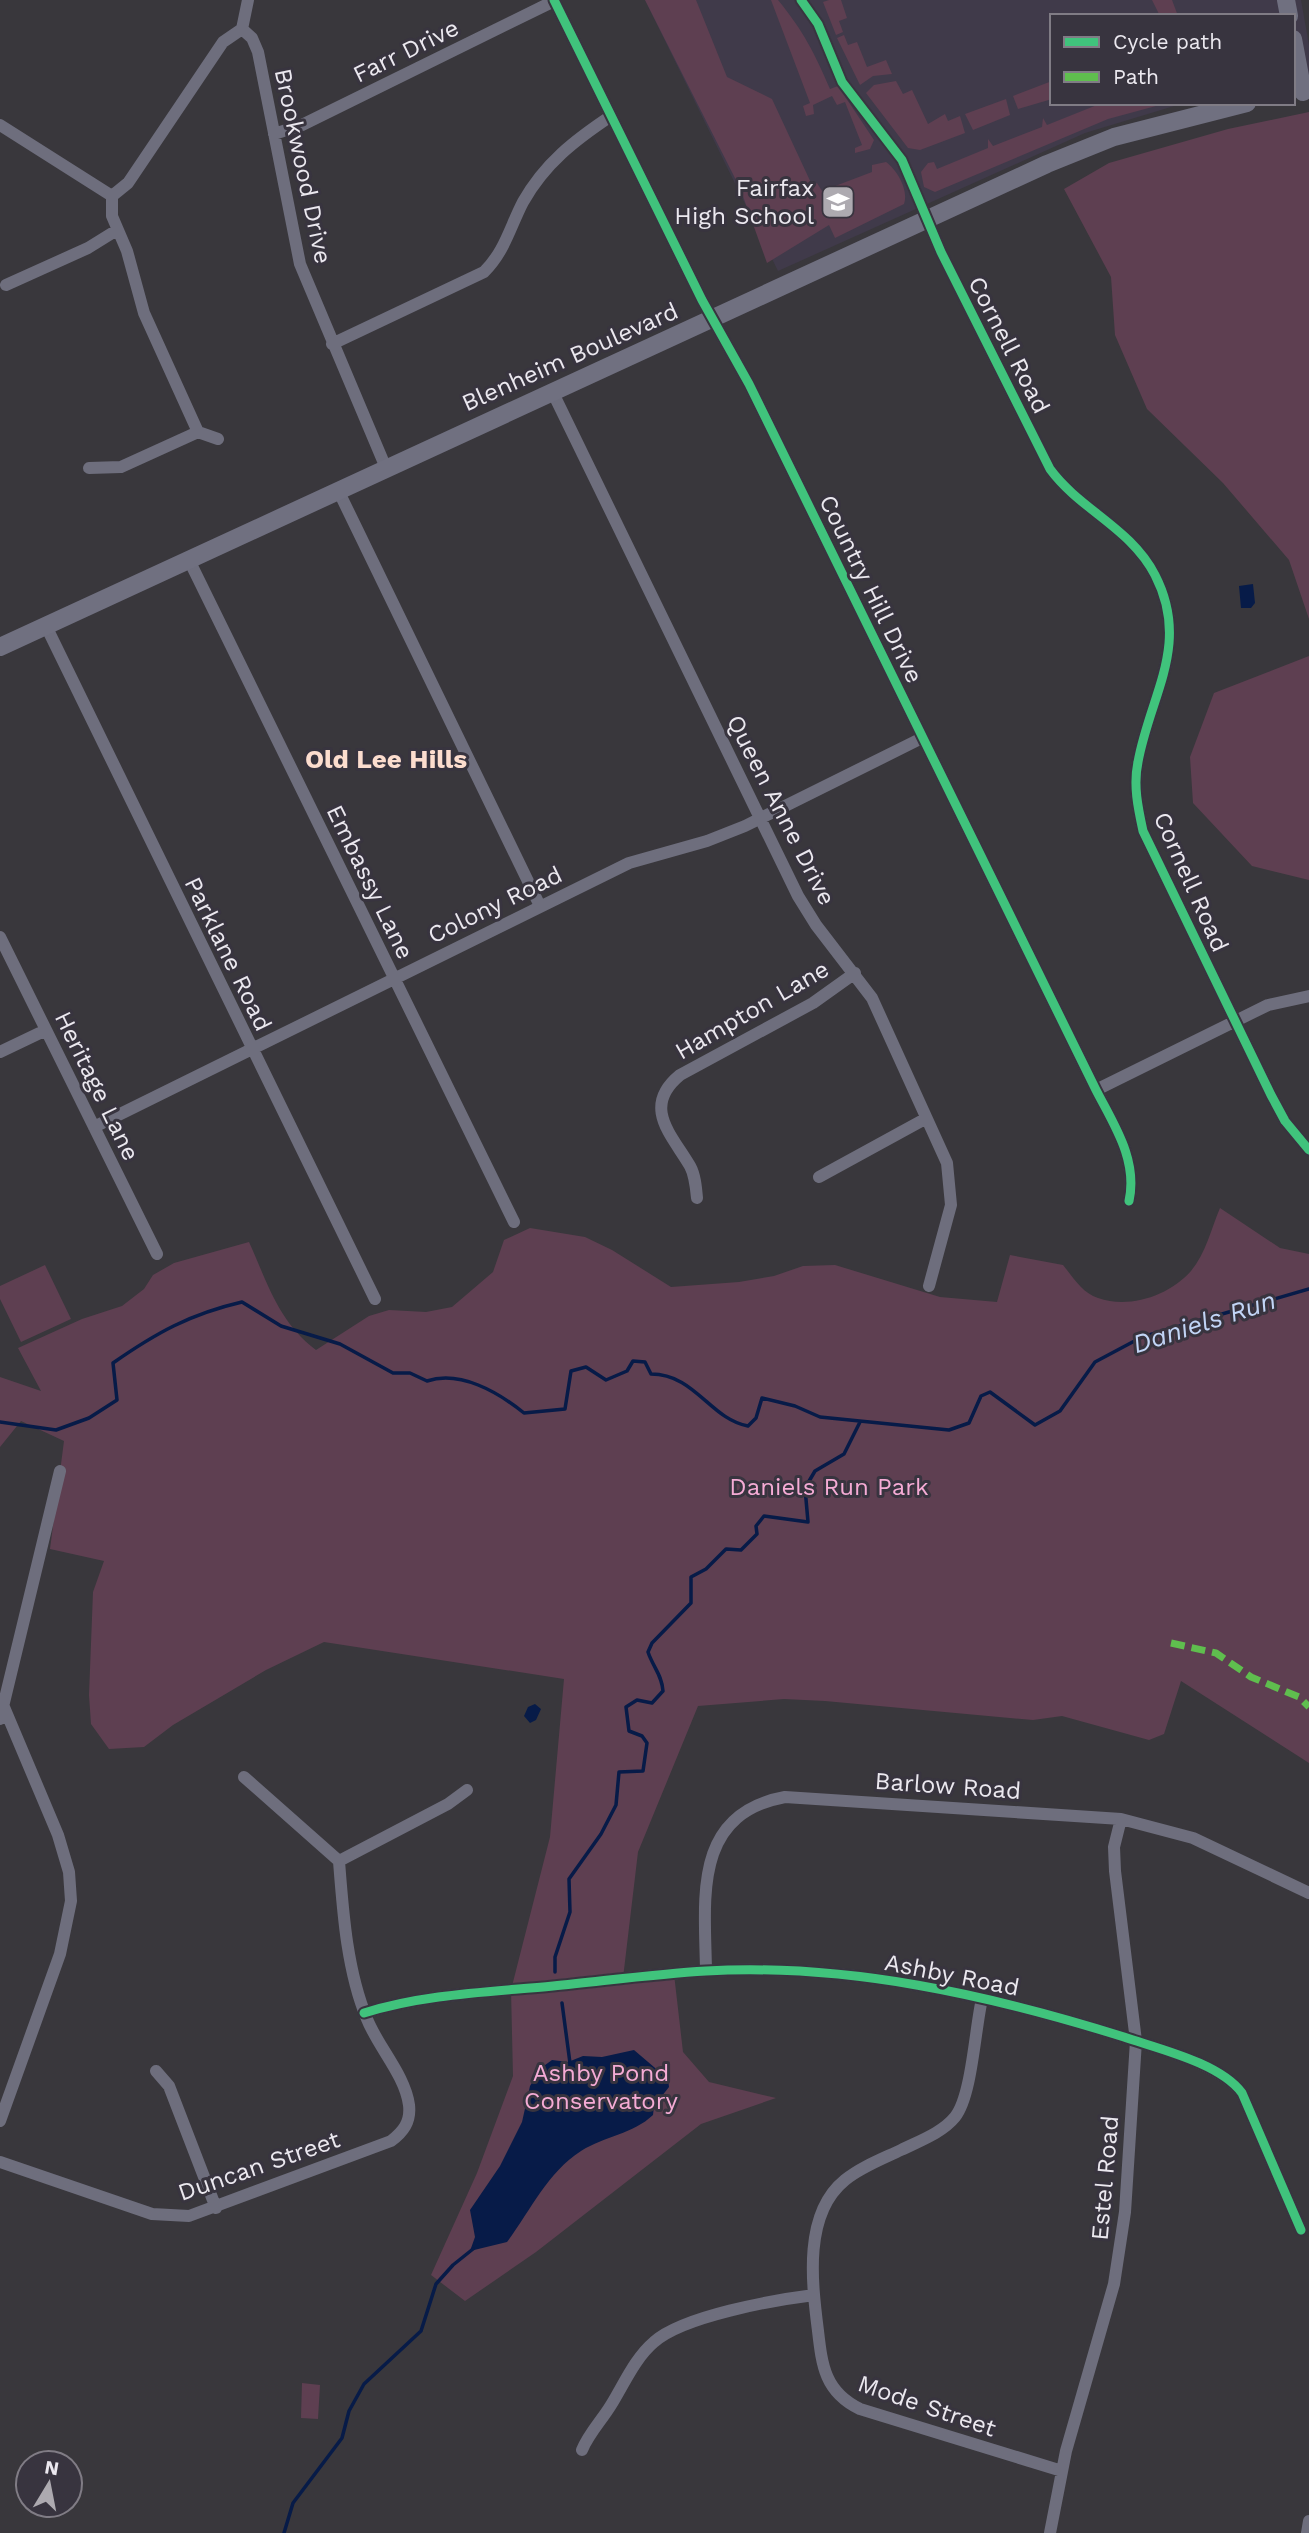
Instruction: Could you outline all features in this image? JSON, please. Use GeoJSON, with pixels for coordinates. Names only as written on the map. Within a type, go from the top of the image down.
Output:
{"type":"FeatureCollection","features":[{"type":"Feature","properties":{"kind":"main road"},"geometry":{"type":"LineString","coordinates":[[1295,51],[1302,92]]}},
{"type":"Feature","properties":{"kind":"main road","name":"Blenheim Boulevard"},"geometry":{"type":"LineString","coordinates":[[0,647],[1114,137],[1239,105]]}},
{"type":"Feature","properties":{"kind":"street"},"geometry":{"type":"LineString","coordinates":[[112,196],[128,183],[223,42],[242,29],[247,0]]}},
{"type":"Feature","properties":{"kind":"street","name":"Country Hill Drive"},"geometry":{"type":"LineString","coordinates":[[554,0],[713,319],[749,384],[1129,1157],[1133,1176],[1129,1201]]}},
{"type":"Feature","properties":{"kind":"street","name":"Farr Drive"},"geometry":{"type":"LineString","coordinates":[[274,134],[302,125],[554,0]]}},
{"type":"Feature","properties":{"kind":"street","name":"Cornell Road"},"geometry":{"type":"LineString","coordinates":[[801,0],[818,24],[842,82],[902,160],[973,317],[1051,468],[1070,491],[1134,544],[1160,586],[1168,618],[1169,657],[1138,762],[1138,810],[1151,850],[1234,1021],[1280,1112],[1309,1150]]}},
{"type":"Feature","properties":{"kind":"street","name":"Brookwood Drive"},"geometry":{"type":"LineString","coordinates":[[242,29],[252,38],[258,52],[300,264],[386,468]]}},
{"type":"Feature","properties":{"kind":"street"},"geometry":{"type":"LineString","coordinates":[[332,344],[484,272],[502,251],[522,204],[546,168],[574,141],[611,116]]}},
{"type":"Feature","properties":{"kind":"street"},"geometry":{"type":"LineString","coordinates":[[0,125],[112,196]]}},
{"type":"Feature","properties":{"kind":"street"},"geometry":{"type":"LineString","coordinates":[[112,196],[112,216],[127,251],[144,313],[198,432]]}},
{"type":"Feature","properties":{"kind":"street"},"geometry":{"type":"LineString","coordinates":[[6,285],[88,248],[117,230]]}},
{"type":"Feature","properties":{"kind":"street","name":"Queen Anne Drive"},"geometry":{"type":"LineString","coordinates":[[553,393],[806,911],[855,973],[877,1009],[947,1163],[952,1192],[949,1217],[929,1286]]}},
{"type":"Feature","properties":{"kind":"street"},"geometry":{"type":"LineString","coordinates":[[89,468],[121,467],[198,432],[218,439]]}},
{"type":"Feature","properties":{"kind":"street"},"geometry":{"type":"LineString","coordinates":[[338,490],[540,906]]}},
{"type":"Feature","properties":{"kind":"street","name":"Embassy Lane"},"geometry":{"type":"LineString","coordinates":[[189,560],[514,1222]]}},
{"type":"Feature","properties":{"kind":"street","name":"Parklane Road"},"geometry":{"type":"LineString","coordinates":[[46,626],[375,1299]]}},
{"type":"Feature","properties":{"kind":"street","name":"Colony Road"},"geometry":{"type":"LineString","coordinates":[[93,1127],[629,863],[707,841],[760,818],[922,738]]}},
{"type":"Feature","properties":{"kind":"street","name":"Heritage Lane"},"geometry":{"type":"LineString","coordinates":[[0,937],[157,1254]]}},
{"type":"Feature","properties":{"kind":"street","name":"Hampton Lane"},"geometry":{"type":"LineString","coordinates":[[698,1198],[694,1174],[663,1123],[662,1106],[669,1087],[680,1075],[813,1003],[855,973]]}},
{"type":"Feature","properties":{"kind":"street"},"geometry":{"type":"LineString","coordinates":[[1096,1090],[1268,1005],[1309,996]]}},
{"type":"Feature","properties":{"kind":"street"},"geometry":{"type":"LineString","coordinates":[[0,1052],[46,1030]]}},
{"type":"Feature","properties":{"kind":"street"},"geometry":{"type":"LineString","coordinates":[[819,1177],[925,1119]]}},
{"type":"Feature","properties":{"kind":"street"},"geometry":{"type":"LineString","coordinates":[[0,2121],[60,1954],[71,1901],[69,1872],[58,1835],[2,1713],[3,1693],[60,1471]]}},
{"type":"Feature","properties":{"kind":"street"},"geometry":{"type":"LineString","coordinates":[[244,1777],[339,1861],[448,1804],[467,1790]]}},
{"type":"Feature","properties":{"kind":"street","name":"Barlow Road"},"geometry":{"type":"LineString","coordinates":[[706,1971],[706,1881],[711,1855],[732,1822],[767,1801],[803,1797],[1121,1819],[1194,1838],[1309,1893]]}},
{"type":"Feature","properties":{"kind":"street","name":"Estel Road"},"geometry":{"type":"LineString","coordinates":[[1050,2533],[1062,2471],[1119,2259],[1136,2041],[1115,1871],[1114,1847],[1121,1819]]}},
{"type":"Feature","properties":{"kind":"street","name":"Duncan Street"},"geometry":{"type":"LineString","coordinates":[[0,2161],[152,2214],[188,2216],[216,2208],[373,2148],[400,2134],[409,2116],[407,2096],[364,2013],[352,1966],[339,1861]]}},
{"type":"Feature","properties":{"kind":"street","name":"Ashby Road"},"geometry":{"type":"LineString","coordinates":[[364,2013],[388,2005],[510,1990],[706,1971],[861,1977],[928,1986],[982,1998],[1060,2017],[1136,2041],[1222,2074],[1236,2086],[1259,2130],[1300,2230]]}},
{"type":"Feature","properties":{"kind":"street","name":"Mode Street"},"geometry":{"type":"LineString","coordinates":[[982,1998],[965,2095],[956,2116],[933,2134],[860,2170],[838,2187],[826,2202],[816,2232],[814,2295],[824,2373],[836,2394],[846,2403],[902,2423],[1062,2471]]}},
{"type":"Feature","properties":{"kind":"street"},"geometry":{"type":"LineString","coordinates":[[156,2071],[169,2086],[216,2208]]}},
{"type":"Feature","properties":{"kind":"street"},"geometry":{"type":"LineString","coordinates":[[582,2450],[587,2437],[603,2420],[642,2355],[660,2336],[736,2310],[780,2299],[814,2295]]}},
{"type":"Feature","properties":{"kind":"street"},"geometry":{"type":"LineString","coordinates":[[1307,2533],[1309,2521]]}},
{"type":"Feature","properties":{"kind":"shaded area","name":"Fairfax High School"},"geometry":{"type":"Polygon","coordinates":[[[645,0],[1301,0],[1309,45],[1309,75],[1295,78],[1295,14],[1050,14],[1050,105],[1177,105],[1085,133],[778,271],[645,0]]]}},
{"type":"Feature","properties":{"kind":"green space"},"geometry":{"type":"Polygon","coordinates":[[[645,0],[696,0],[727,77],[772,99],[812,185],[817,183],[822,191],[872,172],[872,165],[886,162],[901,181],[905,193],[904,204],[835,238],[829,225],[767,263],[740,188],[645,0]]]}},
{"type":"Feature","properties":{"kind":"green space"},"geometry":{"type":"Polygon","coordinates":[[[771,0],[778,0],[787,11],[808,43],[830,89],[838,86],[874,140],[870,149],[855,153],[855,148],[862,145],[845,102],[837,105],[832,96],[813,105],[814,114],[806,116],[803,106],[810,103],[771,0]]]}},
{"type":"Feature","properties":{"kind":"green space"},"geometry":{"type":"Polygon","coordinates":[[[841,0],[847,18],[839,21],[843,32],[836,35],[823,2],[841,0]]]}},
{"type":"Feature","properties":{"kind":"green space"},"geometry":{"type":"Polygon","coordinates":[[[1152,0],[1172,0],[1177,14],[1159,14],[1152,0]]]}},
{"type":"Feature","properties":{"kind":"green space"},"geometry":{"type":"Polygon","coordinates":[[[844,35],[848,45],[857,42],[867,67],[886,60],[892,74],[873,76],[860,85],[837,38],[844,35]]]}},
{"type":"Feature","properties":{"kind":"green space"},"geometry":{"type":"Polygon","coordinates":[[[896,81],[903,94],[912,90],[928,124],[945,114],[948,121],[960,116],[965,133],[920,150],[908,148],[866,93],[874,85],[896,81]]]}},
{"type":"Feature","properties":{"kind":"green space"},"geometry":{"type":"Polygon","coordinates":[[[1050,82],[1050,100],[1018,109],[1013,96],[1050,82]]]}},
{"type":"Feature","properties":{"kind":"green space"},"geometry":{"type":"Polygon","coordinates":[[[1006,99],[1010,115],[973,130],[965,114],[1006,99]]]}},
{"type":"Feature","properties":{"kind":"green space"},"geometry":{"type":"Polygon","coordinates":[[[1097,105],[1160,105],[1108,119],[935,192],[924,187],[921,172],[928,163],[934,162],[937,169],[988,148],[988,139],[993,146],[1042,127],[1043,118],[1047,125],[1097,105]]]}},
{"type":"Feature","properties":{"kind":"green space"},"geometry":{"type":"Polygon","coordinates":[[[1309,112],[1309,619],[1289,560],[1223,483],[1147,409],[1115,335],[1111,277],[1064,189],[1109,163],[1228,129],[1309,112]]]}},
{"type":"Feature","properties":{"kind":"green space"},"geometry":{"type":"Polygon","coordinates":[[[1309,656],[1309,880],[1252,866],[1193,803],[1190,757],[1214,693],[1309,656]]]}},
{"type":"Feature","properties":{"kind":"green space","name":"Daniels Run Park"},"geometry":{"type":"Polygon","coordinates":[[[1220,1208],[1280,1248],[1309,1254],[1309,1763],[1181,1681],[1164,1734],[1149,1740],[1062,1716],[1033,1720],[784,1699],[698,1706],[638,1852],[623,1978],[674,1974],[683,2052],[709,2082],[776,2098],[701,2124],[536,2252],[465,2301],[431,2275],[477,2173],[513,2076],[511,1990],[550,1837],[564,1679],[324,1642],[266,1670],[173,1725],[144,1747],[109,1749],[91,1724],[89,1695],[93,1592],[104,1561],[50,1549],[64,1441],[21,1421],[0,1447],[0,1377],[41,1391],[18,1348],[82,1319],[122,1306],[144,1289],[153,1275],[174,1263],[249,1242],[283,1314],[303,1339],[316,1350],[369,1316],[389,1310],[426,1312],[452,1307],[493,1272],[504,1240],[530,1228],[585,1237],[612,1250],[671,1287],[739,1282],[774,1276],[803,1266],[835,1265],[940,1297],[997,1302],[1010,1255],[1063,1265],[1092,1296],[1110,1301],[1135,1301],[1172,1287],[1191,1271],[1204,1249],[1220,1208]]]}},
{"type":"Feature","properties":{"kind":"green space"},"geometry":{"type":"Polygon","coordinates":[[[45,1265],[71,1319],[21,1342],[0,1299],[0,1286],[45,1265]]]}},
{"type":"Feature","properties":{"kind":"green space"},"geometry":{"type":"Polygon","coordinates":[[[302,2383],[320,2385],[318,2419],[301,2418],[302,2383]]]}},
{"type":"Feature","properties":{"kind":"water"},"geometry":{"type":"Polygon","coordinates":[[[1253,584],[1255,603],[1251,608],[1241,608],[1239,586],[1253,584]]]}},
{"type":"Feature","properties":{"kind":"water"},"geometry":{"type":"Polygon","coordinates":[[[535,1704],[541,1709],[536,1720],[530,1723],[524,1716],[528,1707],[535,1704]]]}},
{"type":"Feature","properties":{"kind":"water"},"geometry":{"type":"Polygon","coordinates":[[[634,2050],[668,2079],[669,2087],[654,2106],[653,2115],[637,2127],[590,2146],[569,2160],[549,2181],[507,2242],[470,2251],[475,2237],[470,2210],[500,2166],[522,2122],[530,2086],[541,2068],[552,2060],[568,2062],[583,2056],[602,2057],[634,2050]]]}},
{"type":"Feature","properties":{"kind":"waterway","name":"Daniels Run"},"geometry":{"type":"LineString","coordinates":[[0,1422],[56,1430],[89,1418],[117,1400],[113,1363],[174,1326],[206,1312],[242,1302],[281,1326],[340,1344],[393,1373],[410,1373],[427,1381],[440,1378],[465,1381],[491,1391],[524,1413],[565,1409],[571,1371],[586,1367],[606,1380],[627,1371],[633,1361],[645,1362],[651,1374],[679,1381],[723,1415],[748,1426],[756,1418],[762,1398],[795,1406],[820,1417],[949,1430],[969,1423],[981,1396],[990,1392],[1035,1425],[1060,1411],[1095,1362],[1142,1337],[1309,1289]]}},
{"type":"Feature","properties":{"kind":"waterway"},"geometry":{"type":"LineString","coordinates":[[555,1972],[555,1957],[570,1912],[569,1879],[601,1834],[616,1805],[619,1772],[643,1771],[647,1743],[642,1736],[629,1731],[626,1707],[637,1700],[652,1703],[663,1691],[648,1652],[652,1643],[691,1603],[691,1577],[706,1569],[726,1549],[741,1550],[757,1534],[756,1526],[764,1516],[808,1522],[805,1488],[815,1471],[844,1454],[860,1422]]}},
{"type":"Feature","properties":{"kind":"waterway"},"geometry":{"type":"LineString","coordinates":[[562,2003],[570,2063]]}},
{"type":"Feature","properties":{"kind":"waterway"},"geometry":{"type":"LineString","coordinates":[[284,2533],[293,2503],[342,2438],[349,2411],[364,2384],[421,2331],[436,2284],[453,2265],[473,2249]]}},
{"type":"Feature","properties":{"kind":"marked path"},"geometry":{"type":"LineString","coordinates":[[1171,1643],[1216,1653],[1251,1677],[1299,1697],[1309,1707]]}},
{"type":"Feature","properties":{"kind":"cycle path"},"geometry":{"type":"LineString","coordinates":[[554,0],[702,300],[749,384],[1117,1130],[1130,1171],[1129,1201]]}},
{"type":"Feature","properties":{"kind":"cycle path"},"geometry":{"type":"LineString","coordinates":[[801,0],[818,24],[842,82],[902,160],[941,252],[1050,469],[1076,496],[1133,544],[1155,575],[1165,600],[1169,647],[1137,771],[1137,796],[1143,831],[1271,1095],[1285,1121],[1309,1150]]}},
{"type":"Feature","properties":{"kind":"cycle path"},"geometry":{"type":"LineString","coordinates":[[364,2013],[410,2002],[458,1995],[668,1974],[759,1970],[865,1977],[918,1985],[1022,2008],[1188,2058],[1232,2082],[1242,2093],[1301,2230]]}},
{"type":"Feature","properties":{"kind":"place","name":"Fairfax High School"},"geometry":{"type":"Point","coordinates":[838,202]}},
{"type":"Feature","properties":{"kind":"district","name":"Old Lee Hills"},"geometry":{"type":"Point","coordinates":[386,759]}},
{"type":"Feature","properties":{"kind":"park label","name":"Ashby Pond Conservatory"},"geometry":{"type":"Point","coordinates":[601,2087]}}]}
